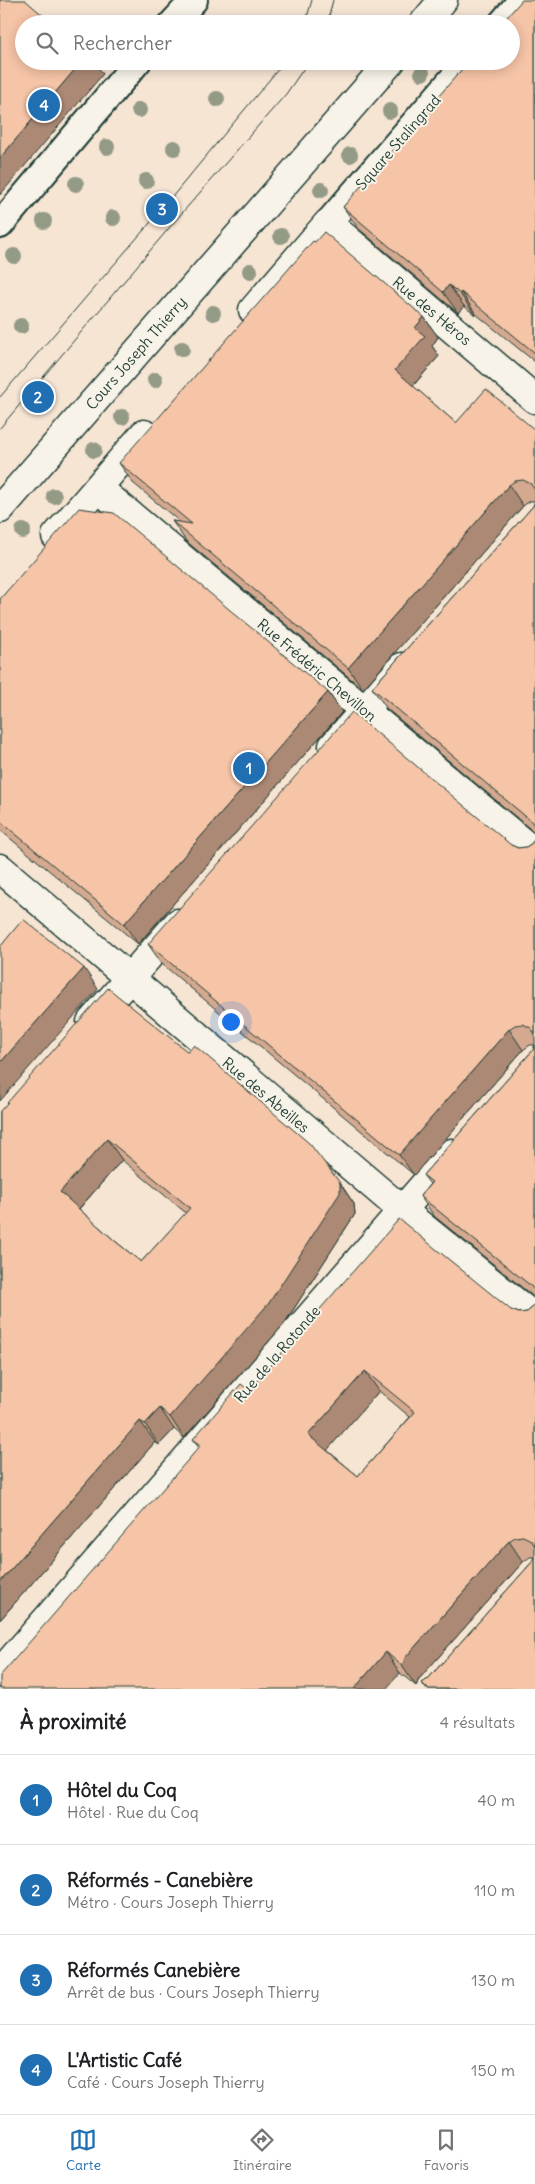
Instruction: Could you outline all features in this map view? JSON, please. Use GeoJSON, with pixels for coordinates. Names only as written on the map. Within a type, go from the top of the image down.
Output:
{"type":"FeatureCollection","features":[{"type":"Feature","properties":{"kind":"street"},"geometry":{"type":"LineString","coordinates":[[180,15],[194,0]]}},
{"type":"Feature","properties":{"kind":"street"},"geometry":{"type":"LineString","coordinates":[[430,15],[443,0]]}},
{"type":"Feature","properties":{"kind":"street"},"geometry":{"type":"LineString","coordinates":[[509,15],[522,0]]}},
{"type":"Feature","properties":{"kind":"street"},"geometry":{"type":"LineString","coordinates":[[0,225],[130,70]]}},
{"type":"Feature","properties":{"kind":"street","name":"Cours Joseph Thierry"},"geometry":{"type":"LineString","coordinates":[[0,509],[383,70]]}},
{"type":"Feature","properties":{"kind":"street","name":"Square Stalingrad"},"geometry":{"type":"LineString","coordinates":[[328,223],[460,70]]}},
{"type":"Feature","properties":{"kind":"street"},"geometry":{"type":"LineString","coordinates":[[238,326],[328,223]]}},
{"type":"Feature","properties":{"kind":"street","name":"Rue des Héros"},"geometry":{"type":"LineString","coordinates":[[328,223],[535,399]]}},
{"type":"Feature","properties":{"kind":"street"},"geometry":{"type":"LineString","coordinates":[[39,556],[162,415]]}},
{"type":"Feature","properties":{"kind":"street","name":"Rue Frédéric Chevillon"},"geometry":{"type":"LineString","coordinates":[[98,488],[535,853]]}},
{"type":"Feature","properties":{"kind":"street"},"geometry":{"type":"LineString","coordinates":[[320,761],[417,650]]}},
{"type":"Feature","properties":{"kind":"street","name":"Rue des Abeilles"},"geometry":{"type":"LineString","coordinates":[[0,868],[402,1210],[535,1318]]}},
{"type":"Feature","properties":{"kind":"street"},"geometry":{"type":"LineString","coordinates":[[78,1037],[198,901]]}},
{"type":"Feature","properties":{"kind":"street","name":"Rue de la Rotonde"},"geometry":{"type":"LineString","coordinates":[[0,1673],[470,1133]]}},
{"type":"Feature","properties":{"kind":"building"},"geometry":{"type":"Polygon","coordinates":[[[0,0],[25,0],[42,15],[15,15],[15,70],[74,70],[0,158],[0,0]]]}},
{"type":"Feature","properties":{"kind":"building"},"geometry":{"type":"Polygon","coordinates":[[[522,0],[535,0],[535,353],[461,292],[460,294],[449,285],[443,292],[343,207],[461,70],[520,70],[520,15],[509,15],[522,0]]]}},
{"type":"Feature","properties":{"kind":"building"},"geometry":{"type":"Polygon","coordinates":[[[324,232],[424,317],[415,328],[425,336],[395,370],[456,423],[486,389],[535,430],[535,490],[531,484],[523,480],[515,481],[509,485],[348,668],[172,521],[192,524],[119,463],[313,241],[315,242],[324,232]]]}},
{"type":"Feature","properties":{"kind":"building"},"geometry":{"type":"Polygon","coordinates":[[[535,501],[535,827],[531,821],[372,688],[533,506],[535,501]]]}},
{"type":"Feature","properties":{"kind":"building"},"geometry":{"type":"Polygon","coordinates":[[[79,508],[114,513],[328,692],[124,924],[0,821],[0,599],[79,508]]]}},
{"type":"Feature","properties":{"kind":"building"},"geometry":{"type":"Polygon","coordinates":[[[352,712],[511,845],[518,848],[526,847],[535,838],[535,1034],[531,1028],[523,1024],[515,1025],[509,1029],[399,1155],[148,944],[352,712]]]}},
{"type":"Feature","properties":{"kind":"building"},"geometry":{"type":"Polygon","coordinates":[[[23,919],[84,968],[0,1063],[0,947],[23,919]]]}},
{"type":"Feature","properties":{"kind":"building"},"geometry":{"type":"Polygon","coordinates":[[[108,988],[188,1052],[194,1045],[310,1144],[340,1183],[340,1193],[269,1303],[170,1417],[160,1408],[145,1424],[140,1421],[0,1582],[0,1111],[108,988]],[[107,1139],[60,1192],[141,1262],[190,1208],[107,1139]]]}},
{"type":"Feature","properties":{"kind":"building"},"geometry":{"type":"Polygon","coordinates":[[[535,1045],[535,1291],[420,1196],[432,1182],[423,1175],[533,1050],[535,1045]]]}},
{"type":"Feature","properties":{"kind":"building"},"geometry":{"type":"Polygon","coordinates":[[[399,1219],[511,1310],[519,1313],[527,1312],[535,1303],[535,1546],[531,1540],[523,1536],[515,1537],[509,1541],[405,1658],[402,1666],[386,1652],[354,1689],[0,1689],[0,1676],[201,1445],[193,1439],[241,1384],[249,1390],[399,1219]],[[365,1371],[308,1435],[358,1476],[415,1412],[365,1371]]]}},
{"type":"Feature","properties":{"kind":"building"},"geometry":{"type":"Polygon","coordinates":[[[535,1557],[535,1689],[428,1689],[422,1683],[428,1679],[535,1557]]]}},
{"type":"Feature","properties":{"kind":"tram line"},"geometry":{"type":"LineString","coordinates":[[308,15],[312,0]]}},
{"type":"Feature","properties":{"kind":"tram line"},"geometry":{"type":"LineString","coordinates":[[329,15],[333,0]]}},
{"type":"Feature","properties":{"kind":"tram line"},"geometry":{"type":"LineString","coordinates":[[0,397],[162,209],[278,70]]}},
{"type":"Feature","properties":{"kind":"tram line"},"geometry":{"type":"LineString","coordinates":[[0,428],[175,221],[286,94],[303,70]]}},
{"type":"Feature","properties":{"kind":"place","name":"L'Artistic Café"},"geometry":{"type":"Point","coordinates":[44,105]}},
{"type":"Feature","properties":{"kind":"place","name":"Réformés Canebière"},"geometry":{"type":"Point","coordinates":[162,209]}},
{"type":"Feature","properties":{"kind":"place","name":"Réformés - Canebière"},"geometry":{"type":"Point","coordinates":[38,397]}},
{"type":"Feature","properties":{"kind":"place","name":"Hôtel du Coq"},"geometry":{"type":"Point","coordinates":[249,768]}}]}
